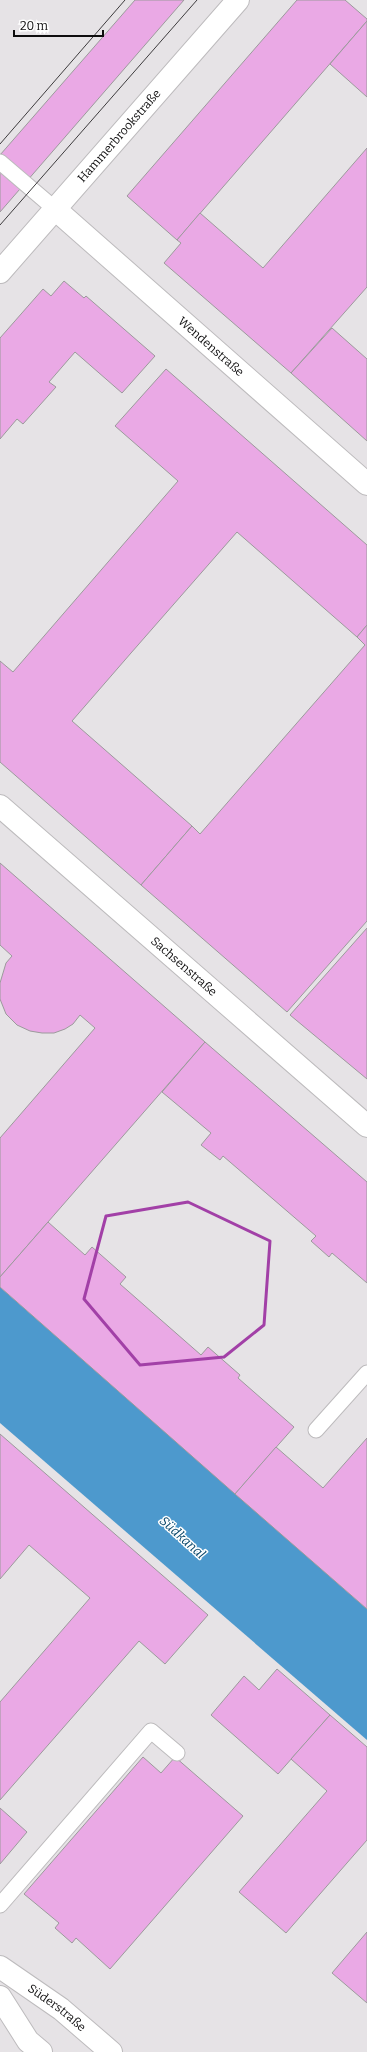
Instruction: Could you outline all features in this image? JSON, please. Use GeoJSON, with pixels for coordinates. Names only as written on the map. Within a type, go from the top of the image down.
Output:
{"type":"FeatureCollection","features":[{"type":"Feature","properties":{"kind":"street","name":"Hammerbrookstraße"},"geometry":{"type":"LineString","coordinates":[[0,272],[238,0]]}},
{"type":"Feature","properties":{"kind":"street","name":"Wendenstraße"},"geometry":{"type":"LineString","coordinates":[[55,209],[367,484]]}},
{"type":"Feature","properties":{"kind":"street","name":"Sachsenstraße"},"geometry":{"type":"LineString","coordinates":[[0,806],[367,1126]]}},
{"type":"Feature","properties":{"kind":"street","name":"Süderstraße"},"geometry":{"type":"LineString","coordinates":[[0,1967],[61,2009],[111,2052]]}},
{"type":"Feature","properties":{"kind":"street"},"geometry":{"type":"LineString","coordinates":[[0,1997],[28,2041],[41,2052]]}},
{"type":"Feature","properties":{"kind":"lane"},"geometry":{"type":"LineString","coordinates":[[0,162],[55,209]]}},
{"type":"Feature","properties":{"kind":"lane"},"geometry":{"type":"LineString","coordinates":[[316,1430],[367,1372]]}},
{"type":"Feature","properties":{"kind":"lane"},"geometry":{"type":"LineString","coordinates":[[0,1905],[151,1731],[177,1753]]}},
{"type":"Feature","properties":{"kind":"highlighted area"},"geometry":{"type":"Polygon","coordinates":[[[188,1202],[270,1241],[264,1325],[224,1357],[140,1365],[84,1299],[106,1216],[188,1202]]]}},
{"type":"Feature","properties":{"kind":"water","name":"Südkanal"},"geometry":{"type":"Polygon","coordinates":[[[0,1287],[367,1609],[367,1740],[0,1423],[0,1287]]]}},
{"type":"Feature","properties":{"kind":"building"},"geometry":{"type":"Polygon","coordinates":[[[135,0],[184,0],[0,212],[0,155],[135,0]]]}},
{"type":"Feature","properties":{"kind":"building"},"geometry":{"type":"Polygon","coordinates":[[[297,0],[345,0],[367,19],[367,21],[177,240],[127,196],[297,0]]]}},
{"type":"Feature","properties":{"kind":"building"},"geometry":{"type":"Polygon","coordinates":[[[367,21],[367,97],[330,64],[367,21]]]}},
{"type":"Feature","properties":{"kind":"building"},"geometry":{"type":"Polygon","coordinates":[[[367,148],[367,287],[291,373],[164,263],[181,243],[177,240],[200,213],[263,268],[367,148]]]}},
{"type":"Feature","properties":{"kind":"building"},"geometry":{"type":"Polygon","coordinates":[[[64,281],[84,298],[86,296],[155,356],[122,393],[75,352],[49,382],[56,387],[23,424],[17,419],[0,439],[0,338],[43,289],[51,296],[64,281]]]}},
{"type":"Feature","properties":{"kind":"building"},"geometry":{"type":"Polygon","coordinates":[[[332,328],[367,359],[367,441],[291,373],[332,328]]]}},
{"type":"Feature","properties":{"kind":"building"},"geometry":{"type":"Polygon","coordinates":[[[166,369],[367,545],[367,625],[357,637],[237,532],[131,653],[72,721],[192,826],[141,885],[0,762],[0,661],[13,672],[178,481],[115,426],[166,369]]]}},
{"type":"Feature","properties":{"kind":"building"},"geometry":{"type":"Polygon","coordinates":[[[367,625],[367,921],[287,1012],[141,885],[192,826],[200,834],[365,645],[357,637],[367,625]]]}},
{"type":"Feature","properties":{"kind":"building"},"geometry":{"type":"Polygon","coordinates":[[[0,863],[205,1042],[0,1277],[0,1138],[95,1028],[80,1015],[73,1024],[65,1029],[54,1033],[42,1033],[30,1031],[17,1025],[6,1014],[0,999],[0,983],[6,963],[12,956],[0,945],[0,863]]]}},
{"type":"Feature","properties":{"kind":"building"},"geometry":{"type":"Polygon","coordinates":[[[367,928],[367,1079],[290,1015],[367,928]]]}},
{"type":"Feature","properties":{"kind":"building"},"geometry":{"type":"Polygon","coordinates":[[[205,1042],[367,1182],[367,1283],[332,1253],[329,1257],[311,1241],[316,1236],[223,1156],[220,1160],[201,1145],[211,1133],[162,1092],[205,1042]]]}},
{"type":"Feature","properties":{"kind":"building"},"geometry":{"type":"Polygon","coordinates":[[[48,1222],[85,1255],[92,1247],[126,1277],[120,1284],[201,1355],[208,1347],[240,1375],[238,1378],[294,1427],[235,1494],[0,1287],[0,1277],[48,1222]]]}},
{"type":"Feature","properties":{"kind":"building"},"geometry":{"type":"Polygon","coordinates":[[[0,1434],[208,1615],[165,1664],[139,1641],[0,1800],[0,1702],[90,1598],[29,1545],[0,1579],[0,1434]]]}},
{"type":"Feature","properties":{"kind":"building"},"geometry":{"type":"Polygon","coordinates":[[[367,1438],[367,1609],[235,1494],[276,1447],[323,1488],[367,1438]]]}},
{"type":"Feature","properties":{"kind":"building"},"geometry":{"type":"Polygon","coordinates":[[[277,1669],[330,1715],[278,1774],[211,1715],[244,1676],[259,1690],[277,1669]]]}},
{"type":"Feature","properties":{"kind":"building"},"geometry":{"type":"Polygon","coordinates":[[[330,1715],[367,1747],[367,1840],[286,1933],[239,1892],[327,1791],[291,1759],[330,1715]]]}},
{"type":"Feature","properties":{"kind":"building"},"geometry":{"type":"Polygon","coordinates":[[[143,1757],[161,1773],[175,1757],[243,1816],[110,1969],[76,1938],[72,1943],[55,1928],[59,1923],[24,1894],[143,1757]]]}},
{"type":"Feature","properties":{"kind":"building"},"geometry":{"type":"Polygon","coordinates":[[[0,1808],[27,1832],[0,1864],[0,1808]]]}},
{"type":"Feature","properties":{"kind":"building"},"geometry":{"type":"Polygon","coordinates":[[[367,1932],[367,2003],[332,1973],[367,1932]]]}},
{"type":"Feature","properties":{"kind":"tram line"},"geometry":{"type":"LineString","coordinates":[[0,144],[125,0]]}},
{"type":"Feature","properties":{"kind":"tram line"},"geometry":{"type":"LineString","coordinates":[[0,225],[197,0]]}}]}
